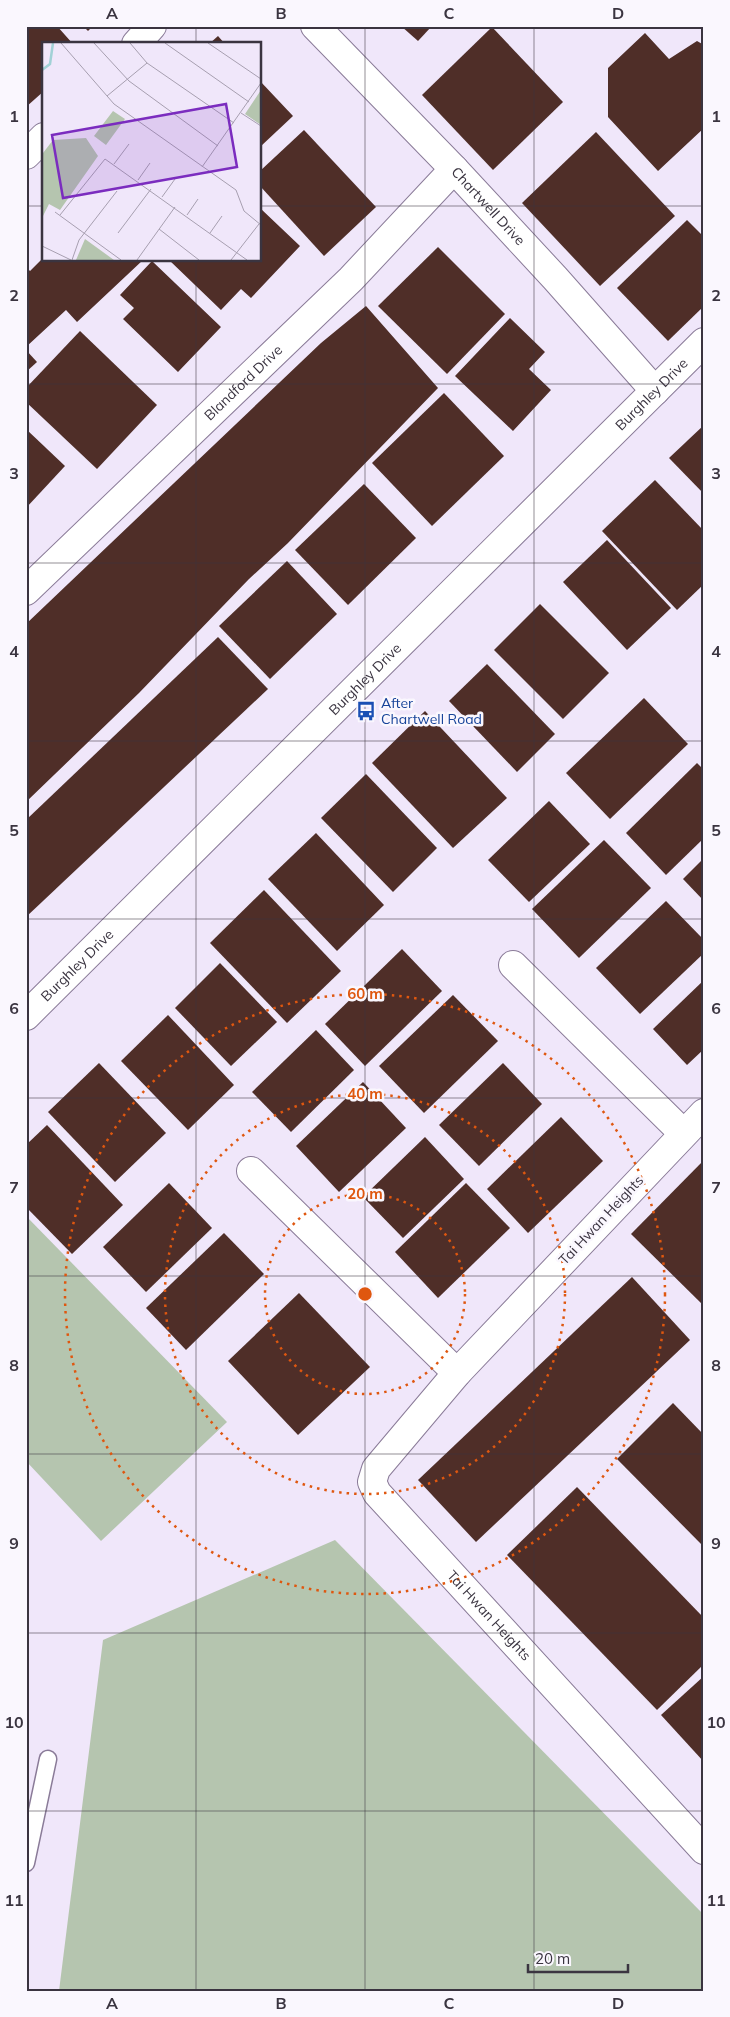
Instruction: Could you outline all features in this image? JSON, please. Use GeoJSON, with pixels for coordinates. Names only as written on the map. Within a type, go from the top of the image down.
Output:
{"type":"FeatureCollection","features":[{"type":"Feature","properties":{"kind":"street"},"geometry":{"type":"LineString","coordinates":[[138,42],[152,26]]}},
{"type":"Feature","properties":{"kind":"street","name":"Chartwell Drive"},"geometry":{"type":"LineString","coordinates":[[316,26],[454,169],[555,278],[655,391]]}},
{"type":"Feature","properties":{"kind":"street"},"geometry":{"type":"LineString","coordinates":[[26,155],[42,139]]}},
{"type":"Feature","properties":{"kind":"street","name":"Blandford Drive"},"geometry":{"type":"LineString","coordinates":[[26,590],[351,279],[454,169]]}},
{"type":"Feature","properties":{"kind":"street","name":"Burghley Drive"},"geometry":{"type":"LineString","coordinates":[[26,1016],[704,342]]}},
{"type":"Feature","properties":{"kind":"street"},"geometry":{"type":"LineString","coordinates":[[513,964],[683,1133]]}},
{"type":"Feature","properties":{"kind":"street","name":"Tai Hwan Heights"},"geometry":{"type":"LineString","coordinates":[[704,1113],[457,1373],[376,1469],[372,1482],[377,1493],[704,1850]]}},
{"type":"Feature","properties":{"kind":"street"},"geometry":{"type":"LineString","coordinates":[[251,1171],[457,1373]]}},
{"type":"Feature","properties":{"kind":"lane"},"geometry":{"type":"LineString","coordinates":[[26,1863],[48,1759]]}},
{"type":"Feature","properties":{"kind":"green space"},"geometry":{"type":"Polygon","coordinates":[[[26,1216],[227,1422],[101,1541],[26,1461],[26,1216]]]}},
{"type":"Feature","properties":{"kind":"green space"},"geometry":{"type":"Polygon","coordinates":[[[335,1540],[704,1915],[704,1991],[59,1991],[103,1640],[335,1540]]]}},
{"type":"Feature","properties":{"kind":"building"},"geometry":{"type":"Polygon","coordinates":[[[26,26],[57,26],[71,42],[42,42],[42,93],[26,107],[26,26]]]}},
{"type":"Feature","properties":{"kind":"building"},"geometry":{"type":"Polygon","coordinates":[[[83,26],[93,26],[88,31],[83,26]]]}},
{"type":"Feature","properties":{"kind":"building"},"geometry":{"type":"Polygon","coordinates":[[[401,26],[432,26],[418,41],[401,26]]]}},
{"type":"Feature","properties":{"kind":"building"},"geometry":{"type":"Polygon","coordinates":[[[492,27],[563,102],[493,170],[422,95],[492,27]]]}},
{"type":"Feature","properties":{"kind":"building"},"geometry":{"type":"Polygon","coordinates":[[[645,33],[669,59],[697,41],[704,45],[704,128],[658,171],[608,117],[608,68],[645,33]]]}},
{"type":"Feature","properties":{"kind":"building"},"geometry":{"type":"Polygon","coordinates":[[[218,36],[223,42],[211,42],[218,36]]]}},
{"type":"Feature","properties":{"kind":"building"},"geometry":{"type":"Polygon","coordinates":[[[261,82],[293,116],[261,146],[261,82]]]}},
{"type":"Feature","properties":{"kind":"building"},"geometry":{"type":"Polygon","coordinates":[[[304,130],[376,207],[324,256],[261,187],[261,170],[304,130]]]}},
{"type":"Feature","properties":{"kind":"building"},"geometry":{"type":"Polygon","coordinates":[[[596,132],[675,216],[600,286],[522,203],[596,132]]]}},
{"type":"Feature","properties":{"kind":"building"},"geometry":{"type":"Polygon","coordinates":[[[261,209],[300,246],[251,298],[241,289],[221,310],[170,261],[261,261],[261,209]]]}},
{"type":"Feature","properties":{"kind":"building"},"geometry":{"type":"Polygon","coordinates":[[[687,220],[704,237],[704,306],[668,341],[617,288],[687,220]]]}},
{"type":"Feature","properties":{"kind":"building"},"geometry":{"type":"Polygon","coordinates":[[[438,247],[505,314],[447,374],[378,306],[438,247]]]}},
{"type":"Feature","properties":{"kind":"building"},"geometry":{"type":"Polygon","coordinates":[[[42,259],[42,261],[142,261],[77,322],[66,310],[26,347],[26,267],[30,271],[42,259]]]}},
{"type":"Feature","properties":{"kind":"building"},"geometry":{"type":"Polygon","coordinates":[[[152,261],[221,327],[178,372],[123,319],[134,308],[120,295],[152,261]]]}},
{"type":"Feature","properties":{"kind":"building"},"geometry":{"type":"Polygon","coordinates":[[[366,306],[438,388],[139,693],[26,802],[26,624],[321,343],[366,306]]]}},
{"type":"Feature","properties":{"kind":"building"},"geometry":{"type":"Polygon","coordinates":[[[510,318],[545,352],[529,369],[551,390],[513,431],[455,376],[510,318]]]}},
{"type":"Feature","properties":{"kind":"building"},"geometry":{"type":"Polygon","coordinates":[[[80,331],[157,405],[97,469],[26,402],[26,388],[80,331]]]}},
{"type":"Feature","properties":{"kind":"building"},"geometry":{"type":"Polygon","coordinates":[[[26,350],[37,362],[26,372],[26,350]]]}},
{"type":"Feature","properties":{"kind":"building"},"geometry":{"type":"Polygon","coordinates":[[[444,393],[504,456],[432,526],[372,463],[444,393]]]}},
{"type":"Feature","properties":{"kind":"building"},"geometry":{"type":"Polygon","coordinates":[[[704,425],[704,494],[669,458],[704,425]]]}},
{"type":"Feature","properties":{"kind":"building"},"geometry":{"type":"Polygon","coordinates":[[[26,429],[65,466],[26,508],[26,429]]]}},
{"type":"Feature","properties":{"kind":"building"},"geometry":{"type":"Polygon","coordinates":[[[655,480],[704,531],[704,584],[677,610],[602,531],[655,480]]]}},
{"type":"Feature","properties":{"kind":"building"},"geometry":{"type":"Polygon","coordinates":[[[364,484],[416,538],[348,605],[295,550],[364,484]]]}},
{"type":"Feature","properties":{"kind":"building"},"geometry":{"type":"Polygon","coordinates":[[[607,540],[671,608],[627,650],[563,582],[607,540]]]}},
{"type":"Feature","properties":{"kind":"building"},"geometry":{"type":"Polygon","coordinates":[[[287,561],[337,614],[270,679],[219,626],[287,561]]]}},
{"type":"Feature","properties":{"kind":"building"},"geometry":{"type":"Polygon","coordinates":[[[540,604],[609,673],[563,719],[494,650],[540,604]]]}},
{"type":"Feature","properties":{"kind":"building"},"geometry":{"type":"Polygon","coordinates":[[[218,637],[268,689],[26,917],[26,820],[218,637]]]}},
{"type":"Feature","properties":{"kind":"building"},"geometry":{"type":"Polygon","coordinates":[[[487,664],[555,734],[517,772],[449,701],[487,664]]]}},
{"type":"Feature","properties":{"kind":"building"},"geometry":{"type":"Polygon","coordinates":[[[644,698],[688,744],[610,819],[566,773],[644,698]]]}},
{"type":"Feature","properties":{"kind":"building"},"geometry":{"type":"Polygon","coordinates":[[[425,711],[507,798],[453,848],[372,763],[425,711]]]}},
{"type":"Feature","properties":{"kind":"building"},"geometry":{"type":"Polygon","coordinates":[[[697,763],[704,770],[704,838],[666,875],[626,833],[697,763]]]}},
{"type":"Feature","properties":{"kind":"building"},"geometry":{"type":"Polygon","coordinates":[[[366,774],[437,848],[393,892],[321,818],[366,774]]]}},
{"type":"Feature","properties":{"kind":"building"},"geometry":{"type":"Polygon","coordinates":[[[549,801],[590,844],[529,902],[488,860],[549,801]]]}},
{"type":"Feature","properties":{"kind":"building"},"geometry":{"type":"Polygon","coordinates":[[[316,833],[384,905],[337,951],[268,879],[316,833]]]}},
{"type":"Feature","properties":{"kind":"building"},"geometry":{"type":"Polygon","coordinates":[[[604,840],[651,888],[579,958],[532,909],[604,840]]]}},
{"type":"Feature","properties":{"kind":"building"},"geometry":{"type":"Polygon","coordinates":[[[704,858],[704,901],[683,879],[704,858]]]}},
{"type":"Feature","properties":{"kind":"building"},"geometry":{"type":"Polygon","coordinates":[[[264,890],[341,971],[287,1023],[210,943],[264,890]]]}},
{"type":"Feature","properties":{"kind":"building"},"geometry":{"type":"Polygon","coordinates":[[[666,901],[704,940],[704,953],[640,1014],[596,968],[666,901]]]}},
{"type":"Feature","properties":{"kind":"building"},"geometry":{"type":"Polygon","coordinates":[[[402,949],[442,991],[365,1066],[325,1024],[402,949]]]}},
{"type":"Feature","properties":{"kind":"building"},"geometry":{"type":"Polygon","coordinates":[[[220,963],[277,1022],[231,1066],[175,1008],[220,963]]]}},
{"type":"Feature","properties":{"kind":"building"},"geometry":{"type":"Polygon","coordinates":[[[704,980],[704,1049],[687,1065],[653,1029],[704,980]]]}},
{"type":"Feature","properties":{"kind":"building"},"geometry":{"type":"Polygon","coordinates":[[[453,995],[498,1041],[424,1113],[379,1066],[453,995]]]}},
{"type":"Feature","properties":{"kind":"building"},"geometry":{"type":"Polygon","coordinates":[[[168,1015],[234,1085],[188,1130],[121,1061],[168,1015]]]}},
{"type":"Feature","properties":{"kind":"building"},"geometry":{"type":"Polygon","coordinates":[[[316,1030],[354,1070],[291,1132],[252,1092],[316,1030]]]}},
{"type":"Feature","properties":{"kind":"building"},"geometry":{"type":"Polygon","coordinates":[[[99,1063],[166,1133],[115,1182],[48,1112],[99,1063]]]}},
{"type":"Feature","properties":{"kind":"building"},"geometry":{"type":"Polygon","coordinates":[[[503,1063],[542,1104],[479,1166],[439,1125],[503,1063]]]}},
{"type":"Feature","properties":{"kind":"building"},"geometry":{"type":"Polygon","coordinates":[[[363,1082],[406,1128],[339,1192],[296,1146],[363,1082]]]}},
{"type":"Feature","properties":{"kind":"building"},"geometry":{"type":"Polygon","coordinates":[[[561,1117],[603,1161],[528,1233],[487,1189],[561,1117]]]}},
{"type":"Feature","properties":{"kind":"building"},"geometry":{"type":"Polygon","coordinates":[[[47,1125],[123,1205],[72,1254],[26,1207],[26,1145],[47,1125]]]}},
{"type":"Feature","properties":{"kind":"building"},"geometry":{"type":"Polygon","coordinates":[[[425,1137],[464,1179],[403,1238],[363,1197],[425,1137]]]}},
{"type":"Feature","properties":{"kind":"building"},"geometry":{"type":"Polygon","coordinates":[[[704,1160],[704,1306],[631,1234],[704,1160]]]}},
{"type":"Feature","properties":{"kind":"building"},"geometry":{"type":"Polygon","coordinates":[[[169,1183],[212,1228],[146,1292],[103,1247],[169,1183]]]}},
{"type":"Feature","properties":{"kind":"building"},"geometry":{"type":"Polygon","coordinates":[[[466,1183],[510,1228],[438,1298],[395,1252],[466,1183]]]}},
{"type":"Feature","properties":{"kind":"building"},"geometry":{"type":"Polygon","coordinates":[[[224,1233],[264,1274],[186,1350],[146,1308],[224,1233]]]}},
{"type":"Feature","properties":{"kind":"building"},"geometry":{"type":"Polygon","coordinates":[[[632,1277],[690,1340],[476,1542],[418,1480],[632,1277]]]}},
{"type":"Feature","properties":{"kind":"building"},"geometry":{"type":"Polygon","coordinates":[[[299,1293],[370,1367],[298,1435],[228,1361],[299,1293]]]}},
{"type":"Feature","properties":{"kind":"building"},"geometry":{"type":"Polygon","coordinates":[[[673,1403],[704,1435],[704,1547],[617,1459],[673,1403]]]}},
{"type":"Feature","properties":{"kind":"building"},"geometry":{"type":"Polygon","coordinates":[[[577,1487],[704,1618],[704,1664],[657,1710],[507,1555],[577,1487]]]}},
{"type":"Feature","properties":{"kind":"building"},"geometry":{"type":"Polygon","coordinates":[[[704,1676],[704,1762],[661,1715],[704,1676]]]}},
{"type":"Feature","properties":{"kind":"place","name":"After Chartwell Road"},"geometry":{"type":"Point","coordinates":[366,711]}}]}
